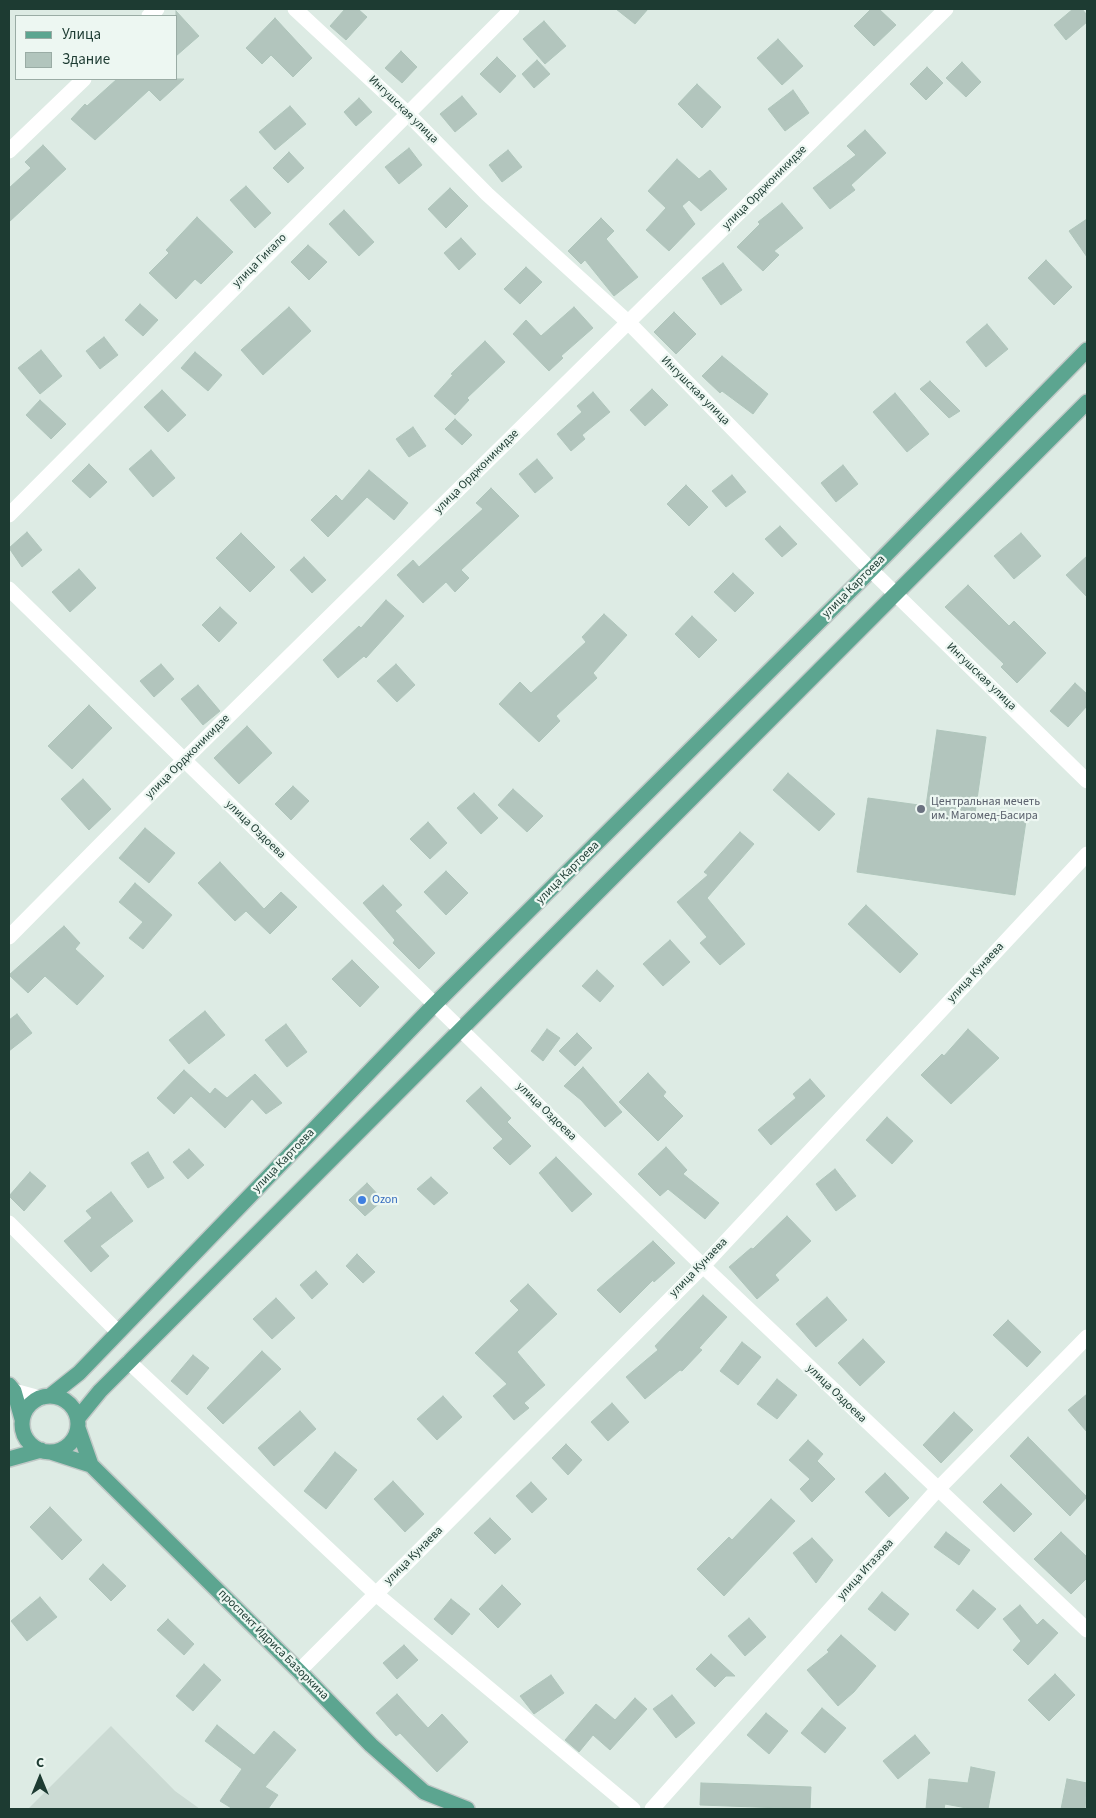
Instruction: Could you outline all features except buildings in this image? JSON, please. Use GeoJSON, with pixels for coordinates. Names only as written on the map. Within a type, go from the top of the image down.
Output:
{"type":"FeatureCollection","features":[{"type":"Feature","properties":{"kind":"main road","name":"улица Картоева"},"geometry":{"type":"LineString","coordinates":[[45,1397],[79,1372],[434,1005],[871,570],[1087,350]]}},
{"type":"Feature","properties":{"kind":"main road"},"geometry":{"type":"LineString","coordinates":[[9,1459],[60,1450],[68,1445],[75,1437],[78,1423],[100,1391],[128,1362],[462,1030],[1087,402]]}},
{"type":"Feature","properties":{"kind":"main road"},"geometry":{"type":"LineString","coordinates":[[12,1388],[26,1438],[46,1451]]}},
{"type":"Feature","properties":{"kind":"main road"},"geometry":{"type":"LineString","coordinates":[[9,1459],[23,1424],[26,1410],[45,1397],[68,1402],[78,1423]]}},
{"type":"Feature","properties":{"kind":"main road","name":"проспект Идриса Базоркина"},"geometry":{"type":"LineString","coordinates":[[78,1423],[91,1465]]}},
{"type":"Feature","properties":{"kind":"main road","name":"проспект Идриса Базоркина"},"geometry":{"type":"LineString","coordinates":[[46,1451],[91,1465],[299,1670],[371,1745],[424,1792],[467,1809]]}},
{"type":"Feature","properties":{"kind":"street","name":"Ингушская улица"},"geometry":{"type":"LineString","coordinates":[[295,9],[407,113],[487,194],[628,323],[871,570],[1087,781]]}},
{"type":"Feature","properties":{"kind":"street","name":"улица Гикало"},"geometry":{"type":"LineString","coordinates":[[9,514],[512,9]]}},
{"type":"Feature","properties":{"kind":"street","name":"улица Орджоникидзе"},"geometry":{"type":"LineString","coordinates":[[9,937],[183,761],[946,9]]}},
{"type":"Feature","properties":{"kind":"street"},"geometry":{"type":"LineString","coordinates":[[9,151],[83,80]]}},
{"type":"Feature","properties":{"kind":"street","name":"улица Оздоева"},"geometry":{"type":"LineString","coordinates":[[9,588],[183,761],[703,1266],[937,1490],[1087,1630]]}},
{"type":"Feature","properties":{"kind":"street","name":"улица Кунаева"},"geometry":{"type":"LineString","coordinates":[[299,1670],[703,1266],[1087,854]]}},
{"type":"Feature","properties":{"kind":"street"},"geometry":{"type":"LineString","coordinates":[[9,1224],[118,1332]]}},
{"type":"Feature","properties":{"kind":"street","name":"улица Итазова"},"geometry":{"type":"LineString","coordinates":[[652,1809],[937,1490],[1087,1337]]}},
{"type":"Feature","properties":{"kind":"street"},"geometry":{"type":"LineString","coordinates":[[128,1362],[376,1594],[634,1809]]}},
{"type":"Feature","properties":{"kind":"street"},"geometry":{"type":"LineString","coordinates":[[12,1388],[45,1397]]}},
{"type":"Feature","properties":{"kind":"shaded area"},"geometry":{"type":"Polygon","coordinates":[[[111,1726],[175,1791],[200,1809],[28,1809],[111,1726]]]}},
{"type":"Feature","properties":{"kind":"place","name":"Центральная мечеть им. Магомед-Басира"},"geometry":{"type":"Point","coordinates":[921,809]}},
{"type":"Feature","properties":{"kind":"place","name":"Ozon"},"geometry":{"type":"Point","coordinates":[362,1200]}}]}
